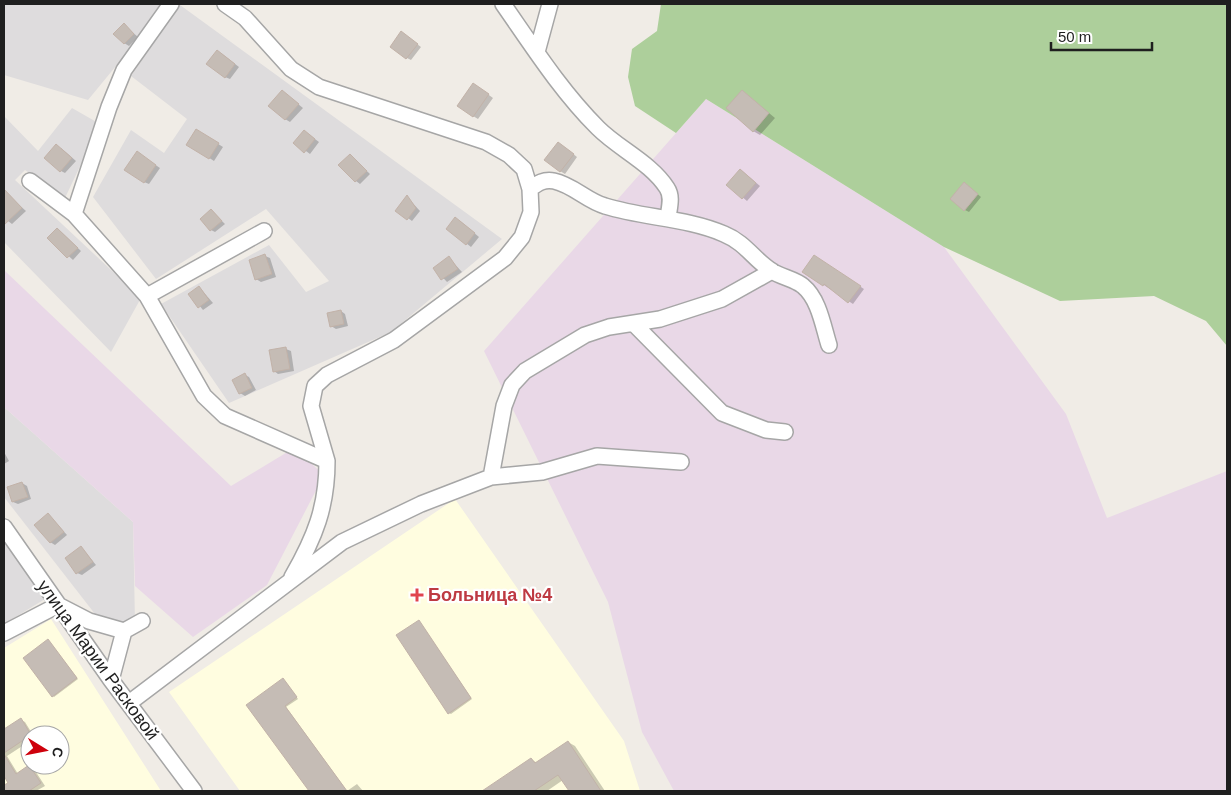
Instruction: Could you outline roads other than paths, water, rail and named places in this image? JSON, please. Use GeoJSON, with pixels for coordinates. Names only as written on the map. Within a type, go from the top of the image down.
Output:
{"type":"FeatureCollection","features":[{"type":"Feature","properties":{"kind":"street"},"geometry":{"type":"LineString","coordinates":[[74,214],[109,107],[124,70],[171,4]]}},
{"type":"Feature","properties":{"kind":"street"},"geometry":{"type":"LineString","coordinates":[[225,4],[245,18],[292,69],[319,87],[486,142],[509,155],[524,169],[530,189],[531,212],[522,237],[505,258],[394,340],[327,375],[314,386],[311,406],[327,461],[327,490],[320,522],[307,552],[289,582]]}},
{"type":"Feature","properties":{"kind":"street"},"geometry":{"type":"LineString","coordinates":[[503,4],[569,97],[600,130],[660,179],[669,191],[671,202],[668,218]]}},
{"type":"Feature","properties":{"kind":"street"},"geometry":{"type":"LineString","coordinates":[[537,52],[550,4]]}},
{"type":"Feature","properties":{"kind":"street"},"geometry":{"type":"LineString","coordinates":[[530,189],[540,181],[552,180],[565,184],[593,202],[644,216],[668,218],[723,233],[742,243],[772,271],[803,286],[815,302],[829,345]]}},
{"type":"Feature","properties":{"kind":"street"},"geometry":{"type":"LineString","coordinates":[[30,181],[74,214],[147,296],[204,396],[225,416],[327,461]]}},
{"type":"Feature","properties":{"kind":"street"},"geometry":{"type":"LineString","coordinates":[[147,296],[264,232]]}},
{"type":"Feature","properties":{"kind":"street"},"geometry":{"type":"LineString","coordinates":[[491,477],[504,406],[512,385],[525,371],[585,335],[609,327],[660,319],[722,299],[772,271]]}},
{"type":"Feature","properties":{"kind":"street"},"geometry":{"type":"LineString","coordinates":[[634,324],[722,413],[766,430],[784,432]]}},
{"type":"Feature","properties":{"kind":"street"},"geometry":{"type":"LineString","coordinates":[[129,703],[342,542],[371,526],[491,477],[542,472],[596,456],[681,462]]}},
{"type":"Feature","properties":{"kind":"street","name":"улица Марии Расковой"},"geometry":{"type":"LineString","coordinates":[[4,527],[110,680],[194,791]]}},
{"type":"Feature","properties":{"kind":"street"},"geometry":{"type":"LineString","coordinates":[[4,633],[58,604],[89,621],[124,631],[142,621]]}},
{"type":"Feature","properties":{"kind":"street"},"geometry":{"type":"LineString","coordinates":[[110,680],[124,631]]}},
{"type":"Feature","properties":{"kind":"place","name":"Больница №4"},"geometry":{"type":"Point","coordinates":[417,595]}}]}
